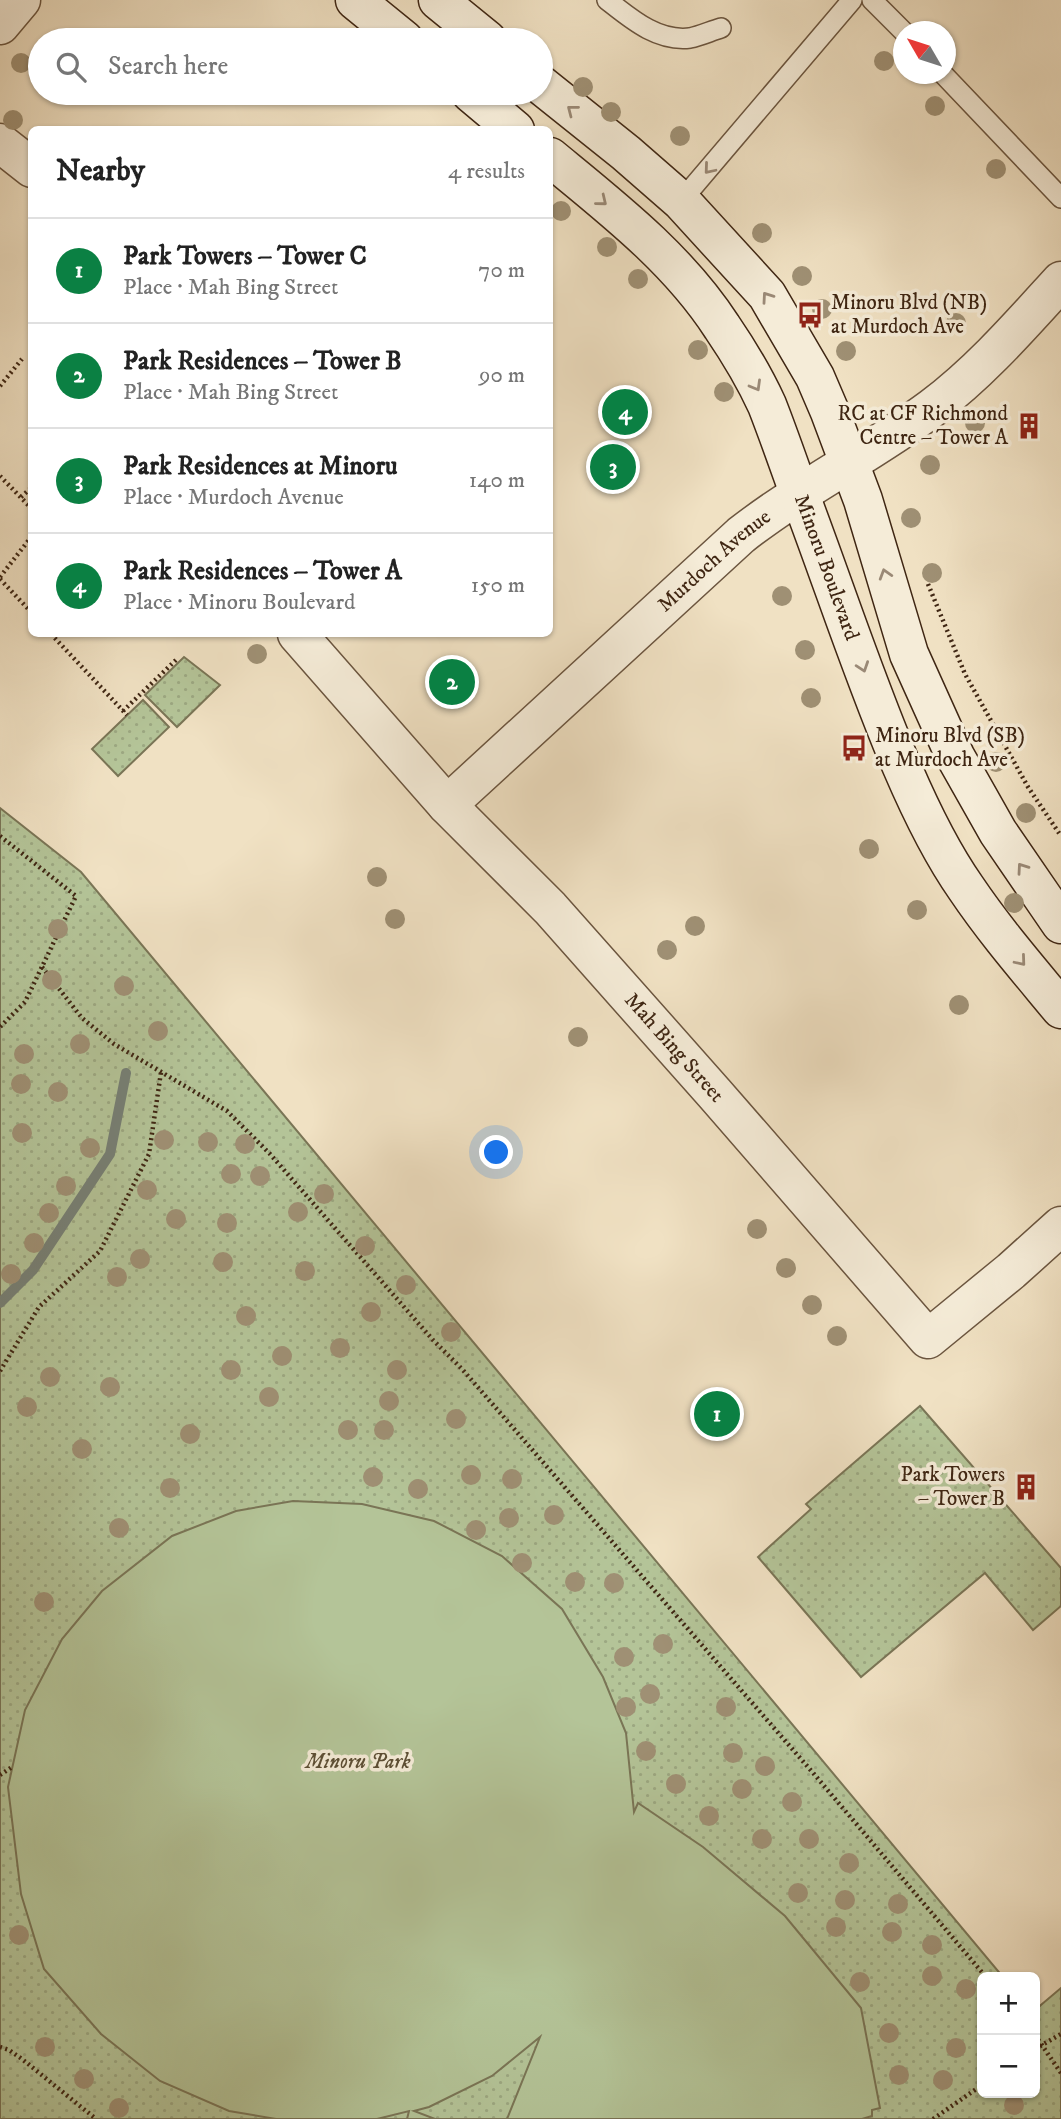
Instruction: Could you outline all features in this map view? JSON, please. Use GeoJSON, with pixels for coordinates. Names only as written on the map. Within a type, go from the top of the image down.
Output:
{"type":"FeatureCollection","features":[{"type":"Feature","properties":{"kind":"street"},"geometry":{"type":"LineString","coordinates":[[0,25],[21,0]]}},
{"type":"Feature","properties":{"kind":"street"},"geometry":{"type":"LineString","coordinates":[[355,0],[389,28]]}},
{"type":"Feature","properties":{"kind":"street"},"geometry":{"type":"LineString","coordinates":[[439,0],[473,28]]}},
{"type":"Feature","properties":{"kind":"street"},"geometry":{"type":"LineString","coordinates":[[553,95],[681,201],[767,295],[815,377],[850,464],[909,654],[955,756],[998,832],[1061,924]]}},
{"type":"Feature","properties":{"kind":"street"},"geometry":{"type":"LineString","coordinates":[[486,105],[511,126]]}},
{"type":"Feature","properties":{"kind":"street"},"geometry":{"type":"LineString","coordinates":[[0,143],[28,165]]}},
{"type":"Feature","properties":{"kind":"street","name":"Minoru Boulevard"},"geometry":{"type":"LineString","coordinates":[[553,160],[618,214],[676,268],[722,327],[765,401],[873,694],[902,768],[932,831],[965,887],[1005,942],[1061,1009]]}},
{"type":"Feature","properties":{"kind":"street","name":"Murdoch Avenue"},"geometry":{"type":"LineString","coordinates":[[447,805],[741,535],[761,519],[901,430],[963,383],[1014,333],[1061,281]]}},
{"type":"Feature","properties":{"kind":"street","name":"Mah Bing Street"},"geometry":{"type":"LineString","coordinates":[[300,637],[447,805],[550,908],[928,1339],[1061,1226]]}},
{"type":"Feature","properties":{"kind":"lane"},"geometry":{"type":"LineString","coordinates":[[607,0],[640,26],[675,38],[689,38],[721,28]]}},
{"type":"Feature","properties":{"kind":"lane"},"geometry":{"type":"LineString","coordinates":[[681,201],[852,0]]}},
{"type":"Feature","properties":{"kind":"lane"},"geometry":{"type":"LineString","coordinates":[[872,0],[893,21]]}},
{"type":"Feature","properties":{"kind":"lane"},"geometry":{"type":"LineString","coordinates":[[953,84],[1061,198]]}},
{"type":"Feature","properties":{"kind":"path"},"geometry":{"type":"LineString","coordinates":[[0,386],[22,359]]}},
{"type":"Feature","properties":{"kind":"path"},"geometry":{"type":"LineString","coordinates":[[0,476],[28,505]]}},
{"type":"Feature","properties":{"kind":"path"},"geometry":{"type":"LineString","coordinates":[[21,497],[28,491]]}},
{"type":"Feature","properties":{"kind":"path"},"geometry":{"type":"LineString","coordinates":[[28,541],[0,578],[28,609]]}},
{"type":"Feature","properties":{"kind":"path"},"geometry":{"type":"LineString","coordinates":[[928,583],[965,674],[1028,787],[1061,836]]}},
{"type":"Feature","properties":{"kind":"path"},"geometry":{"type":"LineString","coordinates":[[54,637],[125,713],[178,658]]}},
{"type":"Feature","properties":{"kind":"path"},"geometry":{"type":"LineString","coordinates":[[0,835],[76,896],[25,1002],[0,1027]]}},
{"type":"Feature","properties":{"kind":"path"},"geometry":{"type":"LineString","coordinates":[[42,967],[82,1018],[114,1044],[227,1111],[270,1154],[688,1628],[982,1972]]}},
{"type":"Feature","properties":{"kind":"path"},"geometry":{"type":"LineString","coordinates":[[0,1371],[39,1307],[100,1251],[149,1154],[161,1072]]}},
{"type":"Feature","properties":{"kind":"path"},"geometry":{"type":"LineString","coordinates":[[0,1775],[12,1767]]}},
{"type":"Feature","properties":{"kind":"path"},"geometry":{"type":"LineString","coordinates":[[1042,2044],[1061,2034]]}},
{"type":"Feature","properties":{"kind":"path"},"geometry":{"type":"LineString","coordinates":[[1040,2041],[1061,2073]]}},
{"type":"Feature","properties":{"kind":"path"},"geometry":{"type":"LineString","coordinates":[[0,2047],[22,2059],[96,2119]]}},
{"type":"Feature","properties":{"kind":"path"},"geometry":{"type":"LineString","coordinates":[[933,2119],[977,2088]]}},
{"type":"Feature","properties":{"kind":"green space"},"geometry":{"type":"Polygon","coordinates":[[[184,657],[220,685],[177,727],[145,695],[184,657]]]}},
{"type":"Feature","properties":{"kind":"green space"},"geometry":{"type":"Polygon","coordinates":[[[143,700],[169,727],[118,776],[92,749],[143,700]]]}},
{"type":"Feature","properties":{"kind":"green space","name":"Minoru Park"},"geometry":{"type":"Polygon","coordinates":[[[0,808],[81,872],[999,1972],[977,1972],[977,2098],[1040,2098],[1040,2006],[1061,1988],[1061,2119],[0,2119],[0,808]]]}},
{"type":"Feature","properties":{"kind":"green space"},"geometry":{"type":"Polygon","coordinates":[[[920,1406],[1061,1568],[1061,1606],[1033,1630],[985,1573],[861,1677],[758,1557],[811,1509],[806,1504],[920,1406]]]}},
{"type":"Feature","properties":{"kind":"green space"},"geometry":{"type":"Polygon","coordinates":[[[293,1501],[362,1504],[434,1521],[502,1556],[562,1609],[603,1677],[626,1733],[634,1812],[638,1803],[703,1847],[785,1916],[861,2008],[880,2108],[872,2110],[872,2116],[862,2119],[507,2119],[540,2037],[492,2076],[429,2107],[414,2111],[435,2119],[407,2119],[409,2111],[377,2119],[276,2119],[229,2111],[160,2081],[101,2034],[44,1969],[21,1894],[8,1787],[25,1710],[62,1639],[102,1591],[172,1536],[236,1511],[293,1501]]]}},
{"type":"Feature","properties":{"kind":"waterway"},"geometry":{"type":"LineString","coordinates":[[0,1303],[33,1270],[110,1154],[126,1073]]}},
{"type":"Feature","properties":{"kind":"place","name":"Minoru Blvd (NB) at Murdoch Ave"},"geometry":{"type":"Point","coordinates":[810,315]}},
{"type":"Feature","properties":{"kind":"place","name":"Park Residences – Tower A"},"geometry":{"type":"Point","coordinates":[625,412]}},
{"type":"Feature","properties":{"kind":"place","name":"RC at CF Richmond Centre – Tower A"},"geometry":{"type":"Point","coordinates":[1029,426]}},
{"type":"Feature","properties":{"kind":"place","name":"Park Residences at Minoru"},"geometry":{"type":"Point","coordinates":[613,467]}},
{"type":"Feature","properties":{"kind":"place","name":"Park Residences – Tower B"},"geometry":{"type":"Point","coordinates":[452,682]}},
{"type":"Feature","properties":{"kind":"place","name":"Minoru Blvd (SB) at Murdoch Ave"},"geometry":{"type":"Point","coordinates":[854,748]}},
{"type":"Feature","properties":{"kind":"place","name":"Park Towers – Tower C"},"geometry":{"type":"Point","coordinates":[717,1414]}},
{"type":"Feature","properties":{"kind":"place","name":"Park Towers – Tower B"},"geometry":{"type":"Point","coordinates":[1026,1487]}}]}
